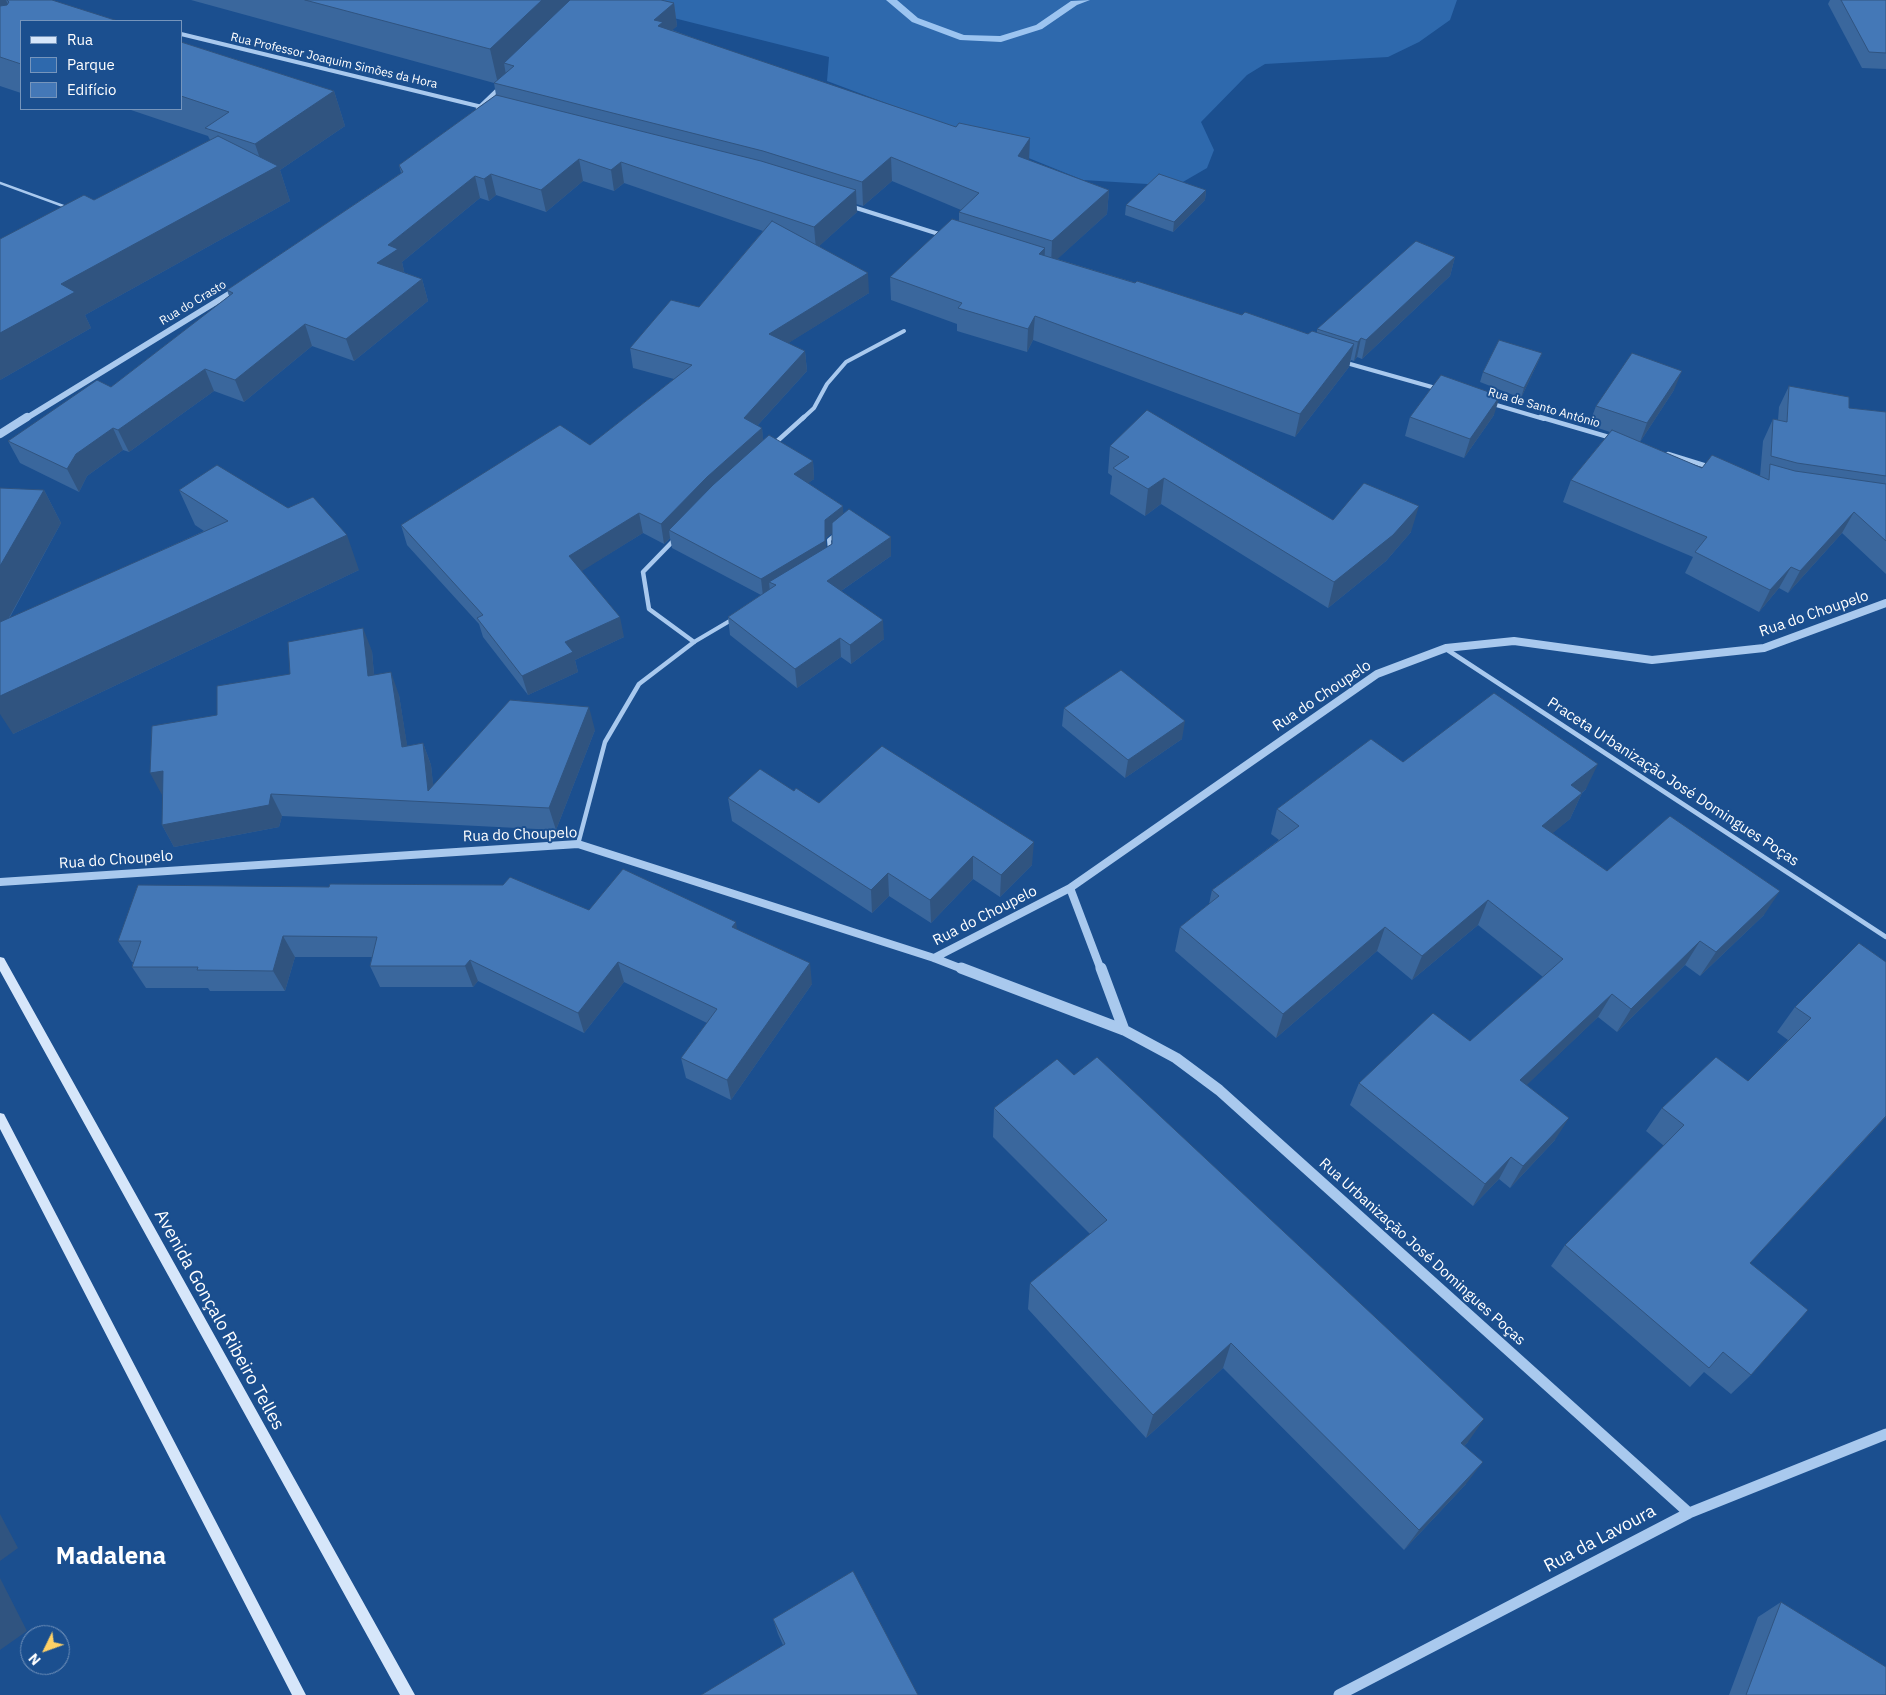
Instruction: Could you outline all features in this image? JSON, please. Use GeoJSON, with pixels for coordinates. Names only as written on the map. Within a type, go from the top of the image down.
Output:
{"type":"FeatureCollection","features":[{"type":"Feature","properties":{"kind":"main road","name":"Avenida Gonçalo Ribeiro Telles"},"geometry":{"type":"LineString","coordinates":[[0,961],[408,1695]]}},
{"type":"Feature","properties":{"kind":"main road"},"geometry":{"type":"LineString","coordinates":[[0,1118],[299,1695]]}},
{"type":"Feature","properties":{"kind":"street","name":"Rua Professor Joaquim Simões da Hora"},"geometry":{"type":"LineString","coordinates":[[182,34],[481,107]]}},
{"type":"Feature","properties":{"kind":"street"},"geometry":{"type":"LineString","coordinates":[[474,113],[508,80]]}},
{"type":"Feature","properties":{"kind":"street"},"geometry":{"type":"LineString","coordinates":[[481,107],[491,109]]}},
{"type":"Feature","properties":{"kind":"street"},"geometry":{"type":"LineString","coordinates":[[840,203],[944,236]]}},
{"type":"Feature","properties":{"kind":"street","name":"Rua do Crasto"},"geometry":{"type":"LineString","coordinates":[[0,434],[245,284]]}},
{"type":"Feature","properties":{"kind":"street"},"geometry":{"type":"LineString","coordinates":[[771,447],[814,408],[827,384],[846,362],[904,331]]}},
{"type":"Feature","properties":{"kind":"street"},"geometry":{"type":"LineString","coordinates":[[1342,361],[1445,391]]}},
{"type":"Feature","properties":{"kind":"street","name":"Rua de Santo António"},"geometry":{"type":"LineString","coordinates":[[1492,404],[1622,440]]}},
{"type":"Feature","properties":{"kind":"street"},"geometry":{"type":"LineString","coordinates":[[1659,451],[1713,468]]}},
{"type":"Feature","properties":{"kind":"street"},"geometry":{"type":"LineString","coordinates":[[578,844],[605,742],[639,684],[694,642],[649,609],[644,572],[678,536]]}},
{"type":"Feature","properties":{"kind":"street","name":"Rua do Choupelo"},"geometry":{"type":"LineString","coordinates":[[0,882],[578,844],[934,958],[1070,888],[1377,674],[1446,648],[1514,641],[1652,660],[1764,648],[1886,603]]}},
{"type":"Feature","properties":{"kind":"street","name":"Praceta Urbanização José Domingues Poças"},"geometry":{"type":"LineString","coordinates":[[1446,648],[1886,937]]}},
{"type":"Feature","properties":{"kind":"street"},"geometry":{"type":"LineString","coordinates":[[1070,888],[1124,1030]]}},
{"type":"Feature","properties":{"kind":"street","name":"Rua Urbanização José Domingues Poças"},"geometry":{"type":"LineString","coordinates":[[934,958],[1124,1030],[1176,1058],[1219,1090],[1689,1513]]}},
{"type":"Feature","properties":{"kind":"street","name":"Rua da Lavoura"},"geometry":{"type":"LineString","coordinates":[[1339,1695],[1689,1513],[1886,1434]]}},
{"type":"Feature","properties":{"kind":"lane"},"geometry":{"type":"LineString","coordinates":[[0,183],[70,209]]}},
{"type":"Feature","properties":{"kind":"lane"},"geometry":{"type":"LineString","coordinates":[[830,554],[829,540],[837,534]]}},
{"type":"Feature","properties":{"kind":"lane"},"geometry":{"type":"LineString","coordinates":[[694,642],[736,617]]}},
{"type":"Feature","properties":{"kind":"green space"},"geometry":{"type":"Polygon","coordinates":[[[622,0],[1457,0],[1450,20],[1419,42],[1388,57],[1265,64],[1247,75],[1201,122],[1214,150],[1207,168],[1169,190],[1147,184],[1083,180],[974,136],[827,81],[829,57],[618,4],[622,0]]]}},
{"type":"Feature","properties":{"kind":"building"},"geometry":{"type":"Polygon","coordinates":[[[7,0],[52,0],[115,20],[20,20],[20,64],[0,57],[0,6],[7,5],[9,2],[7,0]]]}},
{"type":"Feature","properties":{"kind":"building"},"geometry":{"type":"Polygon","coordinates":[[[305,0],[542,0],[490,49],[305,0]]]}},
{"type":"Feature","properties":{"kind":"building"},"geometry":{"type":"Polygon","coordinates":[[[570,0],[661,0],[674,3],[654,20],[663,22],[658,26],[956,127],[959,123],[1030,138],[1018,156],[1109,190],[1052,241],[959,212],[979,193],[891,157],[862,182],[763,151],[494,83],[514,66],[504,63],[570,0]]]}},
{"type":"Feature","properties":{"kind":"building"},"geometry":{"type":"Polygon","coordinates":[[[1841,0],[1886,0],[1886,53],[1869,52],[1841,0]]]}},
{"type":"Feature","properties":{"kind":"building"},"geometry":{"type":"Polygon","coordinates":[[[182,42],[334,91],[255,144],[205,128],[229,112],[182,96],[182,42]]]}},
{"type":"Feature","properties":{"kind":"building"},"geometry":{"type":"Polygon","coordinates":[[[496,95],[761,161],[856,190],[814,227],[621,162],[611,170],[579,159],[541,190],[491,174],[484,179],[475,176],[388,245],[398,249],[377,263],[422,279],[346,339],[305,324],[235,380],[205,369],[118,430],[113,428],[76,454],[67,469],[8,441],[97,380],[111,387],[233,293],[227,290],[403,172],[399,165],[496,95]]]}},
{"type":"Feature","properties":{"kind":"building"},"geometry":{"type":"Polygon","coordinates":[[[218,136],[278,166],[61,284],[75,292],[0,333],[0,239],[84,195],[94,200],[218,136]]]}},
{"type":"Feature","properties":{"kind":"building"},"geometry":{"type":"Polygon","coordinates":[[[1159,174],[1206,190],[1174,222],[1126,205],[1159,174]]]}},
{"type":"Feature","properties":{"kind":"building"},"geometry":{"type":"Polygon","coordinates":[[[952,219],[1045,248],[1039,254],[1135,283],[1137,281],[1242,315],[1245,312],[1308,334],[1312,331],[1354,344],[1300,414],[1035,316],[1028,329],[958,308],[962,303],[890,277],[952,219]]]}},
{"type":"Feature","properties":{"kind":"building"},"geometry":{"type":"Polygon","coordinates":[[[772,221],[868,273],[769,334],[805,351],[744,418],[762,428],[707,477],[661,524],[639,513],[569,556],[620,617],[565,642],[573,652],[522,676],[477,618],[483,615],[401,525],[560,425],[590,445],[692,365],[630,348],[671,300],[699,307],[772,221]]]}},
{"type":"Feature","properties":{"kind":"building"},"geometry":{"type":"Polygon","coordinates":[[[1416,241],[1455,257],[1366,340],[1361,338],[1358,342],[1317,329],[1416,241]]]}},
{"type":"Feature","properties":{"kind":"building"},"geometry":{"type":"Polygon","coordinates":[[[1499,340],[1542,353],[1524,388],[1483,372],[1499,340]]]}},
{"type":"Feature","properties":{"kind":"building"},"geometry":{"type":"Polygon","coordinates":[[[1632,353],[1682,371],[1647,423],[1596,406],[1632,353]]]}},
{"type":"Feature","properties":{"kind":"building"},"geometry":{"type":"Polygon","coordinates":[[[1441,375],[1500,396],[1470,439],[1410,417],[1441,375]]]}},
{"type":"Feature","properties":{"kind":"building"},"geometry":{"type":"Polygon","coordinates":[[[1789,386],[1849,397],[1849,408],[1886,412],[1886,476],[1797,463],[1771,456],[1773,419],[1787,422],[1789,386]]]}},
{"type":"Feature","properties":{"kind":"building"},"geometry":{"type":"Polygon","coordinates":[[[1147,410],[1333,520],[1364,483],[1419,506],[1393,535],[1334,582],[1164,478],[1148,489],[1113,468],[1129,457],[1110,446],[1147,410]]]}},
{"type":"Feature","properties":{"kind":"building"},"geometry":{"type":"Polygon","coordinates":[[[1612,430],[1702,468],[1712,455],[1769,480],[1770,464],[1795,471],[1886,484],[1886,541],[1854,512],[1800,571],[1791,567],[1770,590],[1695,552],[1707,537],[1571,480],[1612,430]]]}},
{"type":"Feature","properties":{"kind":"building"},"geometry":{"type":"Polygon","coordinates":[[[769,435],[813,461],[794,474],[843,506],[825,520],[825,541],[761,579],[669,530],[713,485],[769,435]]]}},
{"type":"Feature","properties":{"kind":"building"},"geometry":{"type":"Polygon","coordinates":[[[217,465],[288,508],[313,497],[347,535],[0,696],[0,622],[228,521],[179,490],[217,465]]]}},
{"type":"Feature","properties":{"kind":"building"},"geometry":{"type":"Polygon","coordinates":[[[0,488],[44,490],[0,566],[0,488]]]}},
{"type":"Feature","properties":{"kind":"building"},"geometry":{"type":"Polygon","coordinates":[[[849,509],[891,537],[827,581],[883,620],[850,645],[840,638],[795,669],[728,617],[776,585],[769,582],[832,544],[832,523],[849,509]]]}},
{"type":"Feature","properties":{"kind":"building"},"geometry":{"type":"Polygon","coordinates":[[[363,628],[368,676],[391,672],[402,747],[423,743],[428,791],[510,700],[589,707],[549,808],[271,794],[269,805],[162,825],[163,771],[150,773],[152,726],[217,715],[217,686],[290,674],[288,642],[363,628]]]}},
{"type":"Feature","properties":{"kind":"building"},"geometry":{"type":"Polygon","coordinates":[[[1121,670],[1185,721],[1128,760],[1064,708],[1121,670]]]}},
{"type":"Feature","properties":{"kind":"building"},"geometry":{"type":"Polygon","coordinates":[[[1494,693],[1598,764],[1571,785],[1582,793],[1542,826],[1607,871],[1670,816],[1780,891],[1716,952],[1700,941],[1631,1009],[1612,994],[1520,1080],[1569,1118],[1523,1166],[1511,1157],[1485,1184],[1359,1083],[1433,1013],[1470,1041],[1563,959],[1488,900],[1422,956],[1385,927],[1283,1014],[1180,927],[1219,896],[1212,890],[1299,826],[1277,809],[1371,739],[1403,762],[1494,693]]]}},
{"type":"Feature","properties":{"kind":"building"},"geometry":{"type":"Polygon","coordinates":[[[882,746],[1034,842],[1001,875],[973,856],[930,900],[888,873],[871,890],[728,798],[760,769],[794,791],[796,788],[819,803],[882,746]]]}},
{"type":"Feature","properties":{"kind":"building"},"geometry":{"type":"Polygon","coordinates":[[[623,869],[736,922],[732,927],[810,963],[727,1080],[681,1058],[717,1009],[618,962],[578,1013],[470,960],[465,966],[370,966],[377,937],[283,936],[273,971],[197,970],[198,967],[132,967],[141,941],[118,941],[138,885],[329,887],[330,884],[503,885],[510,877],[589,910],[623,869]]]}},
{"type":"Feature","properties":{"kind":"building"},"geometry":{"type":"Polygon","coordinates":[[[1859,943],[1886,962],[1886,1116],[1750,1263],[1808,1310],[1751,1375],[1723,1352],[1709,1368],[1565,1245],[1684,1125],[1662,1108],[1716,1057],[1748,1081],[1811,1018],[1795,1007],[1859,943]]]}},
{"type":"Feature","properties":{"kind":"building"},"geometry":{"type":"Polygon","coordinates":[[[1097,1057],[1484,1419],[1461,1443],[1483,1462],[1419,1530],[1231,1343],[1153,1415],[1030,1283],[1107,1220],[994,1108],[1057,1059],[1074,1075],[1097,1057]]]}},
{"type":"Feature","properties":{"kind":"building"},"geometry":{"type":"Polygon","coordinates":[[[853,1571],[918,1695],[701,1695],[785,1644],[773,1619],[853,1571]]]}},
{"type":"Feature","properties":{"kind":"building"},"geometry":{"type":"Polygon","coordinates":[[[1781,1602],[1886,1667],[1886,1695],[1746,1695],[1781,1602]]]}},
{"type":"Feature","properties":{"kind":"waterway"},"geometry":{"type":"LineString","coordinates":[[891,0],[915,20],[963,38],[1001,39],[1039,27],[1074,3],[1085,0]]}},
{"type":"Feature","properties":{"kind":"district","name":"Madalena"},"geometry":{"type":"Point","coordinates":[111,1557]}}]}
